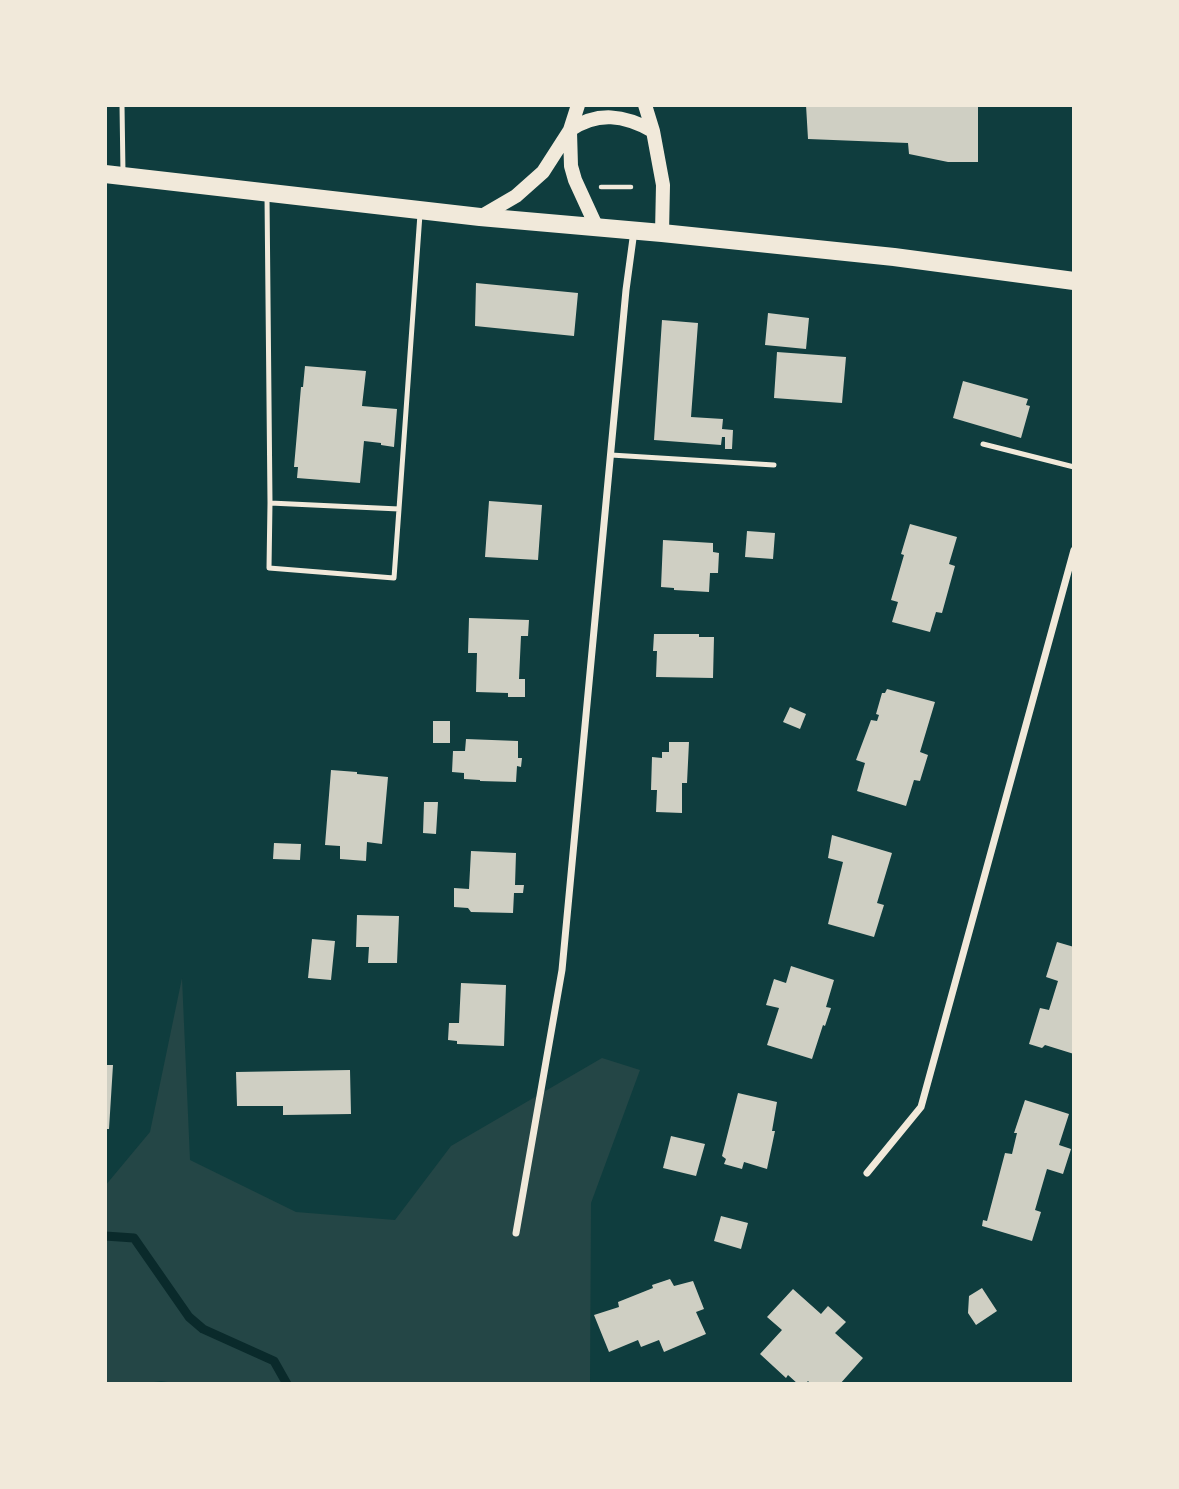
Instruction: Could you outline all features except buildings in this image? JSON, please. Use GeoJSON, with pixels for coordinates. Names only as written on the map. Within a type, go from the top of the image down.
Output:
{"type":"FeatureCollection","features":[{"type":"Feature","properties":{"kind":"main road"},"geometry":{"type":"LineString","coordinates":[[480,217],[516,196],[543,172],[570,131],[578,105]]}},
{"type":"Feature","properties":{"kind":"main road"},"geometry":{"type":"LineString","coordinates":[[645,105],[663,185],[663,233]]}},
{"type":"Feature","properties":{"kind":"main road"},"geometry":{"type":"LineString","coordinates":[[570,131],[582,122],[612,117],[639,123],[653,131]]}},
{"type":"Feature","properties":{"kind":"main road"},"geometry":{"type":"LineString","coordinates":[[570,131],[575,180],[597,228]]}},
{"type":"Feature","properties":{"kind":"main road"},"geometry":{"type":"LineString","coordinates":[[114,175],[480,217],[894,257],[1074,281]]}},
{"type":"Feature","properties":{"kind":"street"},"geometry":{"type":"LineString","coordinates":[[516,1233],[562,970],[626,290],[634,231]]}},
{"type":"Feature","properties":{"kind":"street"},"geometry":{"type":"LineString","coordinates":[[867,1173],[921,1107],[1074,550]]}},
{"type":"Feature","properties":{"kind":"lane"},"geometry":{"type":"LineString","coordinates":[[114,175],[122,105]]}},
{"type":"Feature","properties":{"kind":"lane"},"geometry":{"type":"LineString","coordinates":[[267,192],[269,568],[394,578],[421,210]]}},
{"type":"Feature","properties":{"kind":"lane"},"geometry":{"type":"LineString","coordinates":[[983,444],[1074,467]]}},
{"type":"Feature","properties":{"kind":"lane"},"geometry":{"type":"LineString","coordinates":[[611,455],[775,465]]}},
{"type":"Feature","properties":{"kind":"lane"},"geometry":{"type":"LineString","coordinates":[[270,503],[399,509]]}},
{"type":"Feature","properties":{"kind":"path"},"geometry":{"type":"LineString","coordinates":[[600,187],[631,187]]}},
{"type":"Feature","properties":{"kind":"shaded area"},"geometry":{"type":"Polygon","coordinates":[[[182,978],[190,1160],[296,1212],[395,1220],[451,1146],[602,1058],[640,1070],[591,1203],[590,1384],[180,1384],[161,1381],[105,1384],[105,1186],[150,1132],[182,978]]]}},
{"type":"Feature","properties":{"kind":"waterway"},"geometry":{"type":"LineString","coordinates":[[105,1236],[134,1238],[189,1317],[203,1329],[274,1361],[287,1384]]}}]}
